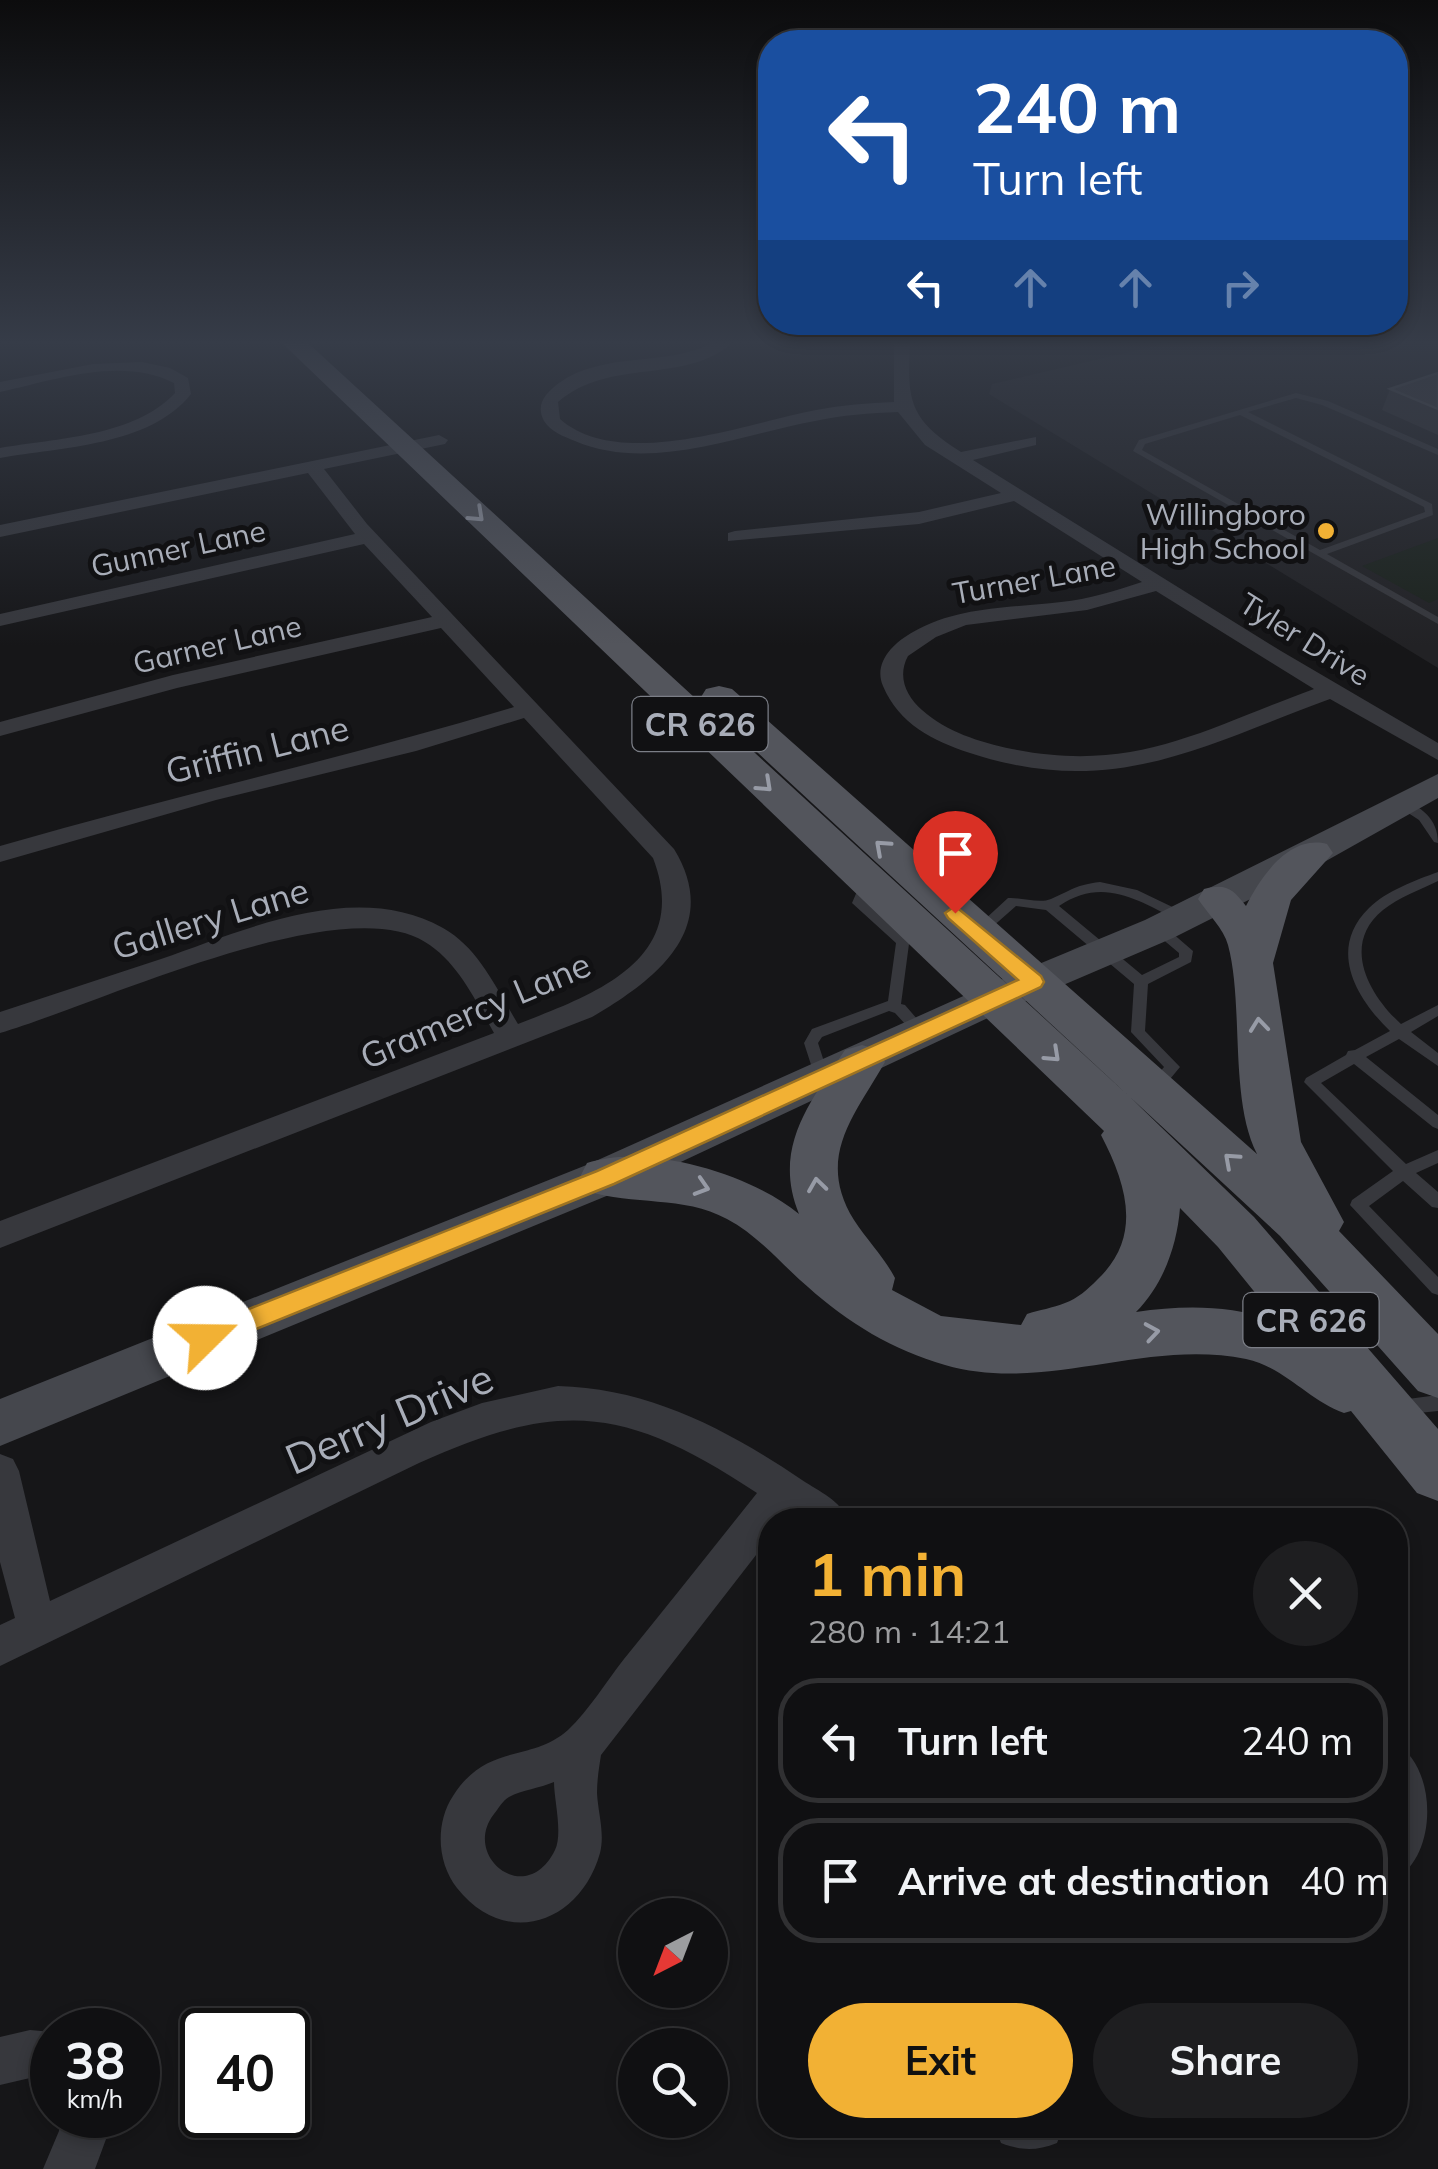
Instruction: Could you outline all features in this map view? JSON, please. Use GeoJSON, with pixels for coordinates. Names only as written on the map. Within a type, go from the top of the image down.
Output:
{"type":"FeatureCollection","features":[{"type":"Feature","properties":{"kind":"main road","name":"CR 626"},"geometry":{"type":"LineString","coordinates":[[433,444],[868,882],[913,938],[1013,990],[1114,1034],[1133,1100],[1236,1232],[1411,1406],[1438,1474]]}},
{"type":"Feature","properties":{"kind":"main road","name":"CR 626"},"geometry":{"type":"LineString","coordinates":[[481,478],[977,933],[1013,990],[1133,1100],[1298,1222],[1438,1373]]}},
{"type":"Feature","properties":{"kind":"main road"},"geometry":{"type":"LineString","coordinates":[[1253,961],[1262,910],[1280,882],[1313,852]]}},
{"type":"Feature","properties":{"kind":"main road"},"geometry":{"type":"LineString","coordinates":[[1187,915],[1242,927],[1253,961],[1264,1075],[1276,1143],[1350,1277]]}},
{"type":"Feature","properties":{"kind":"main road"},"geometry":{"type":"LineString","coordinates":[[842,1070],[815,1145],[814,1173],[821,1210],[839,1246],[869,1280],[909,1308],[957,1326],[1006,1334],[1054,1330],[1094,1315],[1124,1291],[1142,1264],[1152,1234],[1154,1204],[1133,1100]]}},
{"type":"Feature","properties":{"kind":"main road"},"geometry":{"type":"LineString","coordinates":[[605,1177],[680,1181],[720,1193],[758,1212],[864,1301],[907,1327],[957,1344],[1011,1351],[1066,1347],[1176,1329],[1228,1330],[1276,1342],[1321,1366],[1438,1474]]}},
{"type":"Feature","properties":{"kind":"street"},"geometry":{"type":"LineString","coordinates":[[0,453],[42,444]]}},
{"type":"Feature","properties":{"kind":"street"},"geometry":{"type":"LineString","coordinates":[[0,530],[314,468],[385,444]]}},
{"type":"Feature","properties":{"kind":"street"},"geometry":{"type":"LineString","coordinates":[[609,444],[659,444]]}},
{"type":"Feature","properties":{"kind":"street","name":"Tyler Drive"},"geometry":{"type":"LineString","coordinates":[[939,444],[1330,691],[1438,753]]}},
{"type":"Feature","properties":{"kind":"street"},"geometry":{"type":"LineString","coordinates":[[958,458],[1013,444]]}},
{"type":"Feature","properties":{"kind":"street","name":"Gramercy Lane"},"geometry":{"type":"LineString","coordinates":[[0,1234],[582,1010],[634,977],[654,958],[679,922],[682,905],[678,882],[665,856],[335,500],[314,468]]}},
{"type":"Feature","properties":{"kind":"street"},"geometry":{"type":"LineString","coordinates":[[735,537],[919,518],[1018,494]]}},
{"type":"Feature","properties":{"kind":"street","name":"Gunner Lane"},"geometry":{"type":"LineString","coordinates":[[0,620],[370,537]]}},
{"type":"Feature","properties":{"kind":"street","name":"Turner Lane"},"geometry":{"type":"LineString","coordinates":[[1158,584],[1082,606],[968,620],[930,630],[904,646],[892,662],[894,688],[912,716],[949,738],[1001,752],[1087,763],[1116,763],[1168,751],[1330,691]]}},
{"type":"Feature","properties":{"kind":"street","name":"Garner Lane"},"geometry":{"type":"LineString","coordinates":[[0,729],[228,669],[448,620]]}},
{"type":"Feature","properties":{"kind":"street","name":"Griffin Lane"},"geometry":{"type":"LineString","coordinates":[[0,854],[209,794],[408,746],[530,710]]}},
{"type":"Feature","properties":{"kind":"street"},"geometry":{"type":"LineString","coordinates":[[0,1422],[605,1177],[842,1070],[909,1020],[1013,990],[1187,915],[1438,784]]}},
{"type":"Feature","properties":{"kind":"street","name":"Gallery Lane"},"geometry":{"type":"LineString","coordinates":[[0,1024],[278,929],[365,917],[412,926],[448,944],[464,962],[512,1038]]}},
{"type":"Feature","properties":{"kind":"street","name":"Derry Drive"},"geometry":{"type":"LineString","coordinates":[[0,1646],[432,1441],[508,1413],[549,1404],[589,1402],[665,1422],[736,1458],[812,1508]]}},
{"type":"Feature","properties":{"kind":"street"},"geometry":{"type":"LineString","coordinates":[[0,1471],[38,1627]]}},
{"type":"Feature","properties":{"kind":"street"},"geometry":{"type":"LineString","coordinates":[[768,1508],[784,1488]]}},
{"type":"Feature","properties":{"kind":"street"},"geometry":{"type":"LineString","coordinates":[[581,1747],[758,1521]]}},
{"type":"Feature","properties":{"kind":"street"},"geometry":{"type":"LineString","coordinates":[[1408,1784],[1418,1811],[1416,1831],[1408,1848]]}},
{"type":"Feature","properties":{"kind":"street"},"geometry":{"type":"LineString","coordinates":[[0,2061],[30,2054]]}},
{"type":"Feature","properties":{"kind":"street"},"geometry":{"type":"LineString","coordinates":[[69,2169],[81,2138]]}},
{"type":"Feature","properties":{"kind":"lane"},"geometry":{"type":"LineString","coordinates":[[1141,444],[1137,450],[1143,458],[1438,622]]}},
{"type":"Feature","properties":{"kind":"lane"},"geometry":{"type":"LineString","coordinates":[[1306,444],[1429,506],[1430,513],[1318,554]]}},
{"type":"Feature","properties":{"kind":"lane"},"geometry":{"type":"LineString","coordinates":[[1400,802],[1424,817],[1438,839]]}},
{"type":"Feature","properties":{"kind":"lane"},"geometry":{"type":"LineString","coordinates":[[1438,876],[1376,909],[1360,930],[1354,956],[1362,992],[1438,1061]]}},
{"type":"Feature","properties":{"kind":"lane"},"geometry":{"type":"LineString","coordinates":[[1050,906],[1062,896],[1095,884],[1130,890],[1187,915],[1186,959],[1141,982],[1114,1034]]}},
{"type":"Feature","properties":{"kind":"lane"},"geometry":{"type":"LineString","coordinates":[[977,933],[1013,901],[1050,906],[1141,982]]}},
{"type":"Feature","properties":{"kind":"lane"},"geometry":{"type":"LineString","coordinates":[[909,1020],[913,938]]}},
{"type":"Feature","properties":{"kind":"lane"},"geometry":{"type":"LineString","coordinates":[[1438,1010],[1311,1082],[1438,1202]]}},
{"type":"Feature","properties":{"kind":"lane"},"geometry":{"type":"LineString","coordinates":[[1353,1055],[1438,1123]]}},
{"type":"Feature","properties":{"kind":"lane"},"geometry":{"type":"LineString","coordinates":[[1438,1156],[1404,1172],[1358,1205],[1438,1288]]}},
{"type":"Feature","properties":{"kind":"shaded area"},"geometry":{"type":"Polygon","coordinates":[[[1071,444],[1438,444],[1438,668],[1071,444]]]}},
{"type":"Feature","properties":{"kind":"shaded area"},"geometry":{"type":"Polygon","coordinates":[[[1438,538],[1438,599],[1429,603],[1362,566],[1438,538]]]}},
{"type":"Feature","properties":{"kind":"place","name":"Willingboro High School"},"geometry":{"type":"Point","coordinates":[1326,531]}},
{"type":"Feature","properties":{"kind":"route"},"geometry":{"type":"LineString","coordinates":[[205,1338],[605,1177],[1034,982],[955,913]]}}]}
